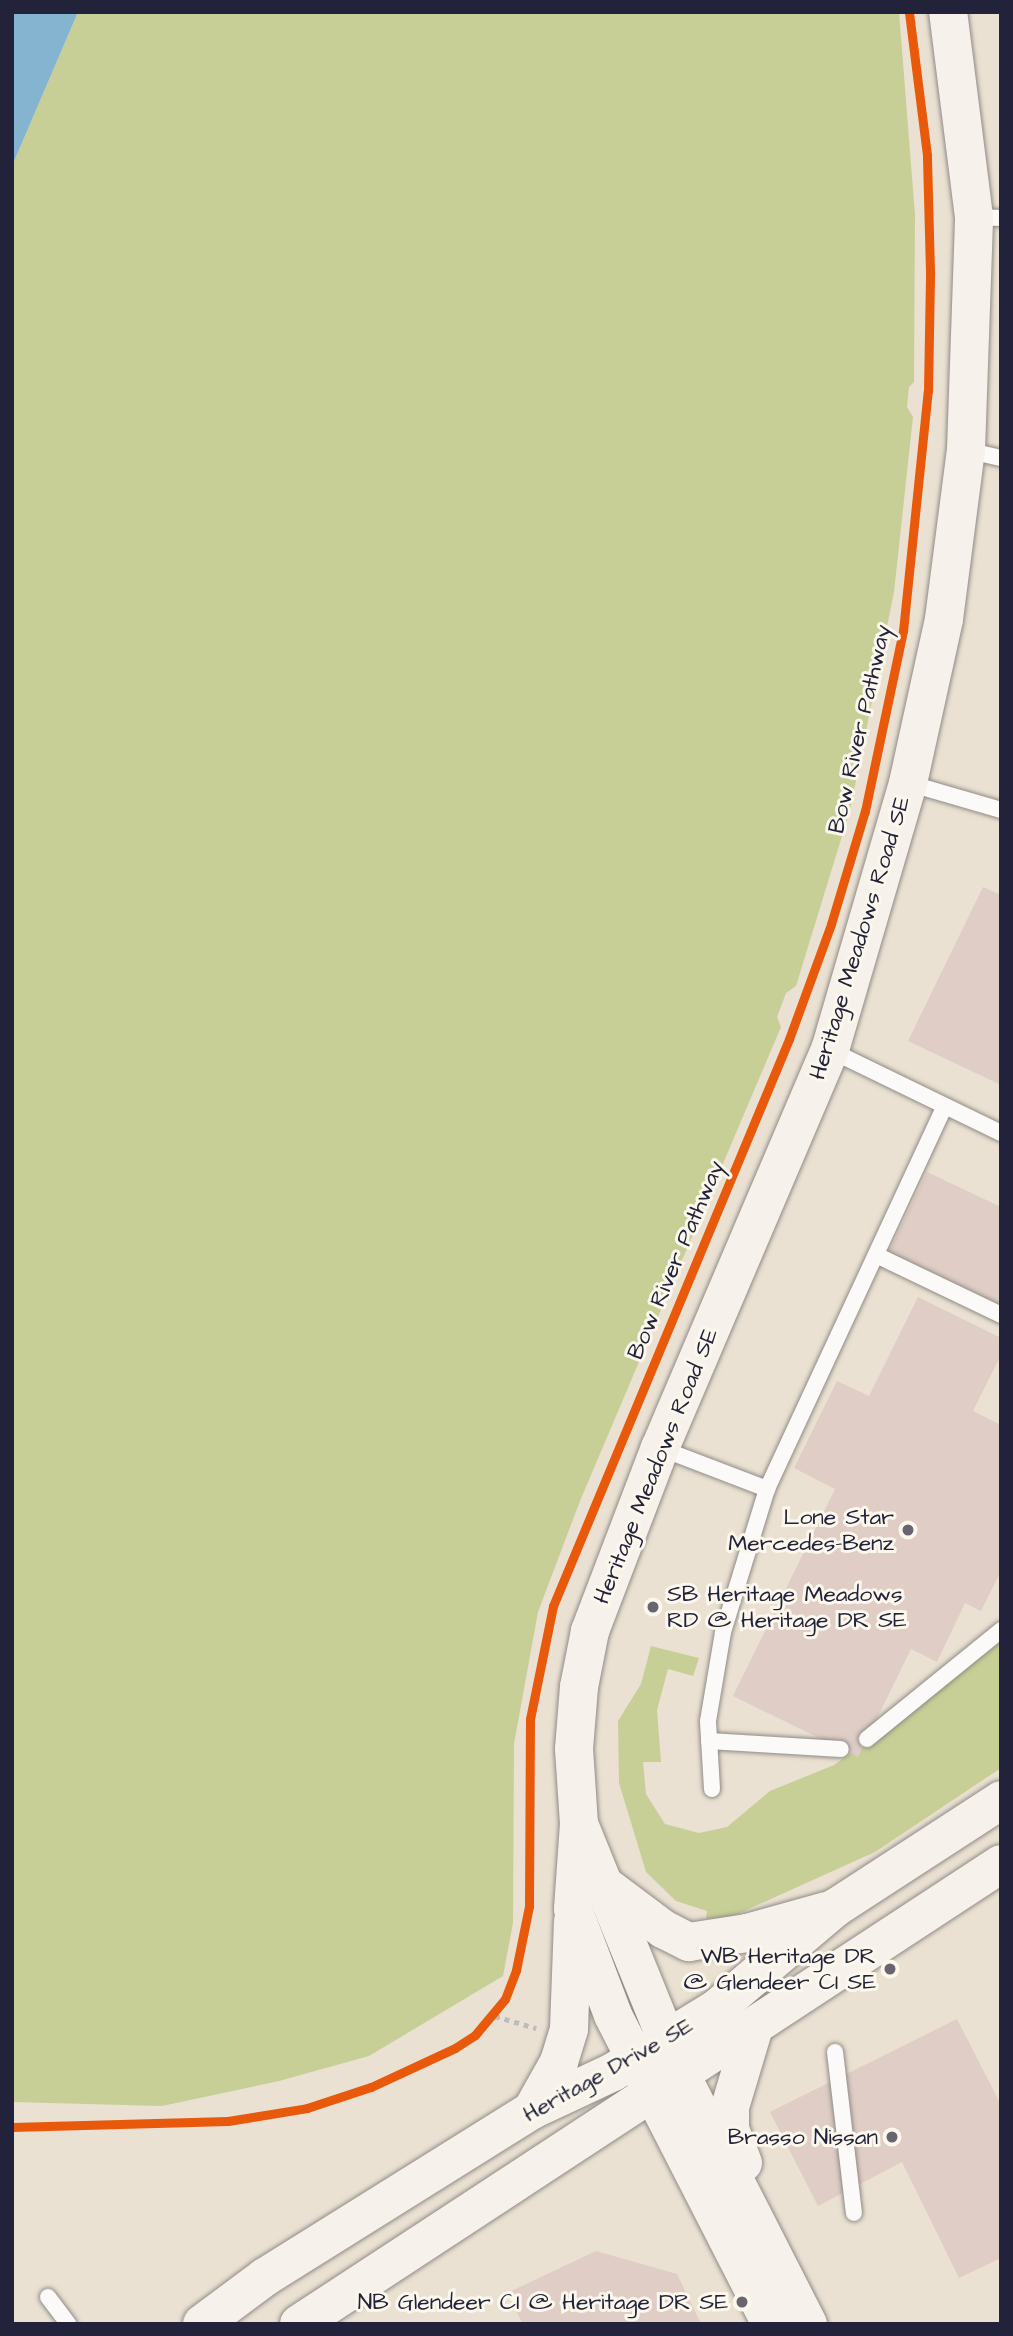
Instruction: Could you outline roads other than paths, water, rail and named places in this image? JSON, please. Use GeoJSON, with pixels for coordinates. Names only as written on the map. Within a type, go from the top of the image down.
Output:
{"type":"FeatureCollection","features":[{"type":"Feature","properties":{"kind":"main road","name":"Heritage Meadows Road SE"},"geometry":{"type":"LineString","coordinates":[[771,2324],[667,2085],[573,1909],[579,1825],[575,1749],[590,1631],[660,1448],[830,1050],[908,783],[983,454],[987,218],[948,12]]}},
{"type":"Feature","properties":{"kind":"main road","name":"Heritage Drive SE"},"geometry":{"type":"LineString","coordinates":[[202,2324],[265,2277],[532,2110],[650,2050],[729,2000],[835,1908],[1001,1800]]}},
{"type":"Feature","properties":{"kind":"main road","name":"Heritage Meadows Road SE"},"geometry":{"type":"LineString","coordinates":[[579,1825],[607,1887],[625,1943],[650,2050]]}},
{"type":"Feature","properties":{"kind":"main road","name":"Heritage Drive SE"},"geometry":{"type":"LineString","coordinates":[[299,2324],[1001,1864]]}},
{"type":"Feature","properties":{"kind":"main road"},"geometry":{"type":"LineString","coordinates":[[607,1887],[663,1928],[689,1942],[747,1933],[835,1908]]}},
{"type":"Feature","properties":{"kind":"main road"},"geometry":{"type":"LineString","coordinates":[[532,2110],[559,2062],[569,2029],[573,1909]]}},
{"type":"Feature","properties":{"kind":"main road"},"geometry":{"type":"LineString","coordinates":[[754,2027],[730,2107],[730,2129],[784,2277]]}},
{"type":"Feature","properties":{"kind":"main road","name":"Heritage Meadows Road SE"},"geometry":{"type":"LineString","coordinates":[[667,2085],[784,2277],[808,2324]]}},
{"type":"Feature","properties":{"kind":"lane"},"geometry":{"type":"LineString","coordinates":[[908,783],[1001,810]]}},
{"type":"Feature","properties":{"kind":"lane"},"geometry":{"type":"LineString","coordinates":[[830,1050],[1001,1133]]}},
{"type":"Feature","properties":{"kind":"lane"},"geometry":{"type":"LineString","coordinates":[[712,1789],[708,1721],[723,1632],[767,1489],[945,1106]]}},
{"type":"Feature","properties":{"kind":"lane"},"geometry":{"type":"LineString","coordinates":[[876,1255],[1001,1315]]}},
{"type":"Feature","properties":{"kind":"lane"},"geometry":{"type":"LineString","coordinates":[[660,1448],[767,1489]]}},
{"type":"Feature","properties":{"kind":"lane"},"geometry":{"type":"LineString","coordinates":[[867,1739],[1001,1630]]}},
{"type":"Feature","properties":{"kind":"lane"},"geometry":{"type":"LineString","coordinates":[[709,1741],[841,1749]]}},
{"type":"Feature","properties":{"kind":"lane"},"geometry":{"type":"LineString","coordinates":[[835,2052],[854,2213]]}},
{"type":"Feature","properties":{"kind":"lane"},"geometry":{"type":"LineString","coordinates":[[48,2297],[68,2324]]}},
{"type":"Feature","properties":{"kind":"water"},"geometry":{"type":"Polygon","coordinates":[[[12,12],[78,12],[12,166],[12,12]]]}},
{"type":"Feature","properties":{"kind":"place","name":"Lone Star Mercedes-Benz"},"geometry":{"type":"Point","coordinates":[908,1530]}},
{"type":"Feature","properties":{"kind":"place","name":"SB Heritage Meadows RD @ Heritage DR SE"},"geometry":{"type":"Point","coordinates":[653,1607]}},
{"type":"Feature","properties":{"kind":"place","name":"WB Heritage DR @ Glendeer CI SE"},"geometry":{"type":"Point","coordinates":[890,1969]}},
{"type":"Feature","properties":{"kind":"place","name":"Brasso Nissan"},"geometry":{"type":"Point","coordinates":[892,2137]}},
{"type":"Feature","properties":{"kind":"place","name":"NB Glendeer CI @ Heritage DR SE"},"geometry":{"type":"Point","coordinates":[742,2302]}}]}
